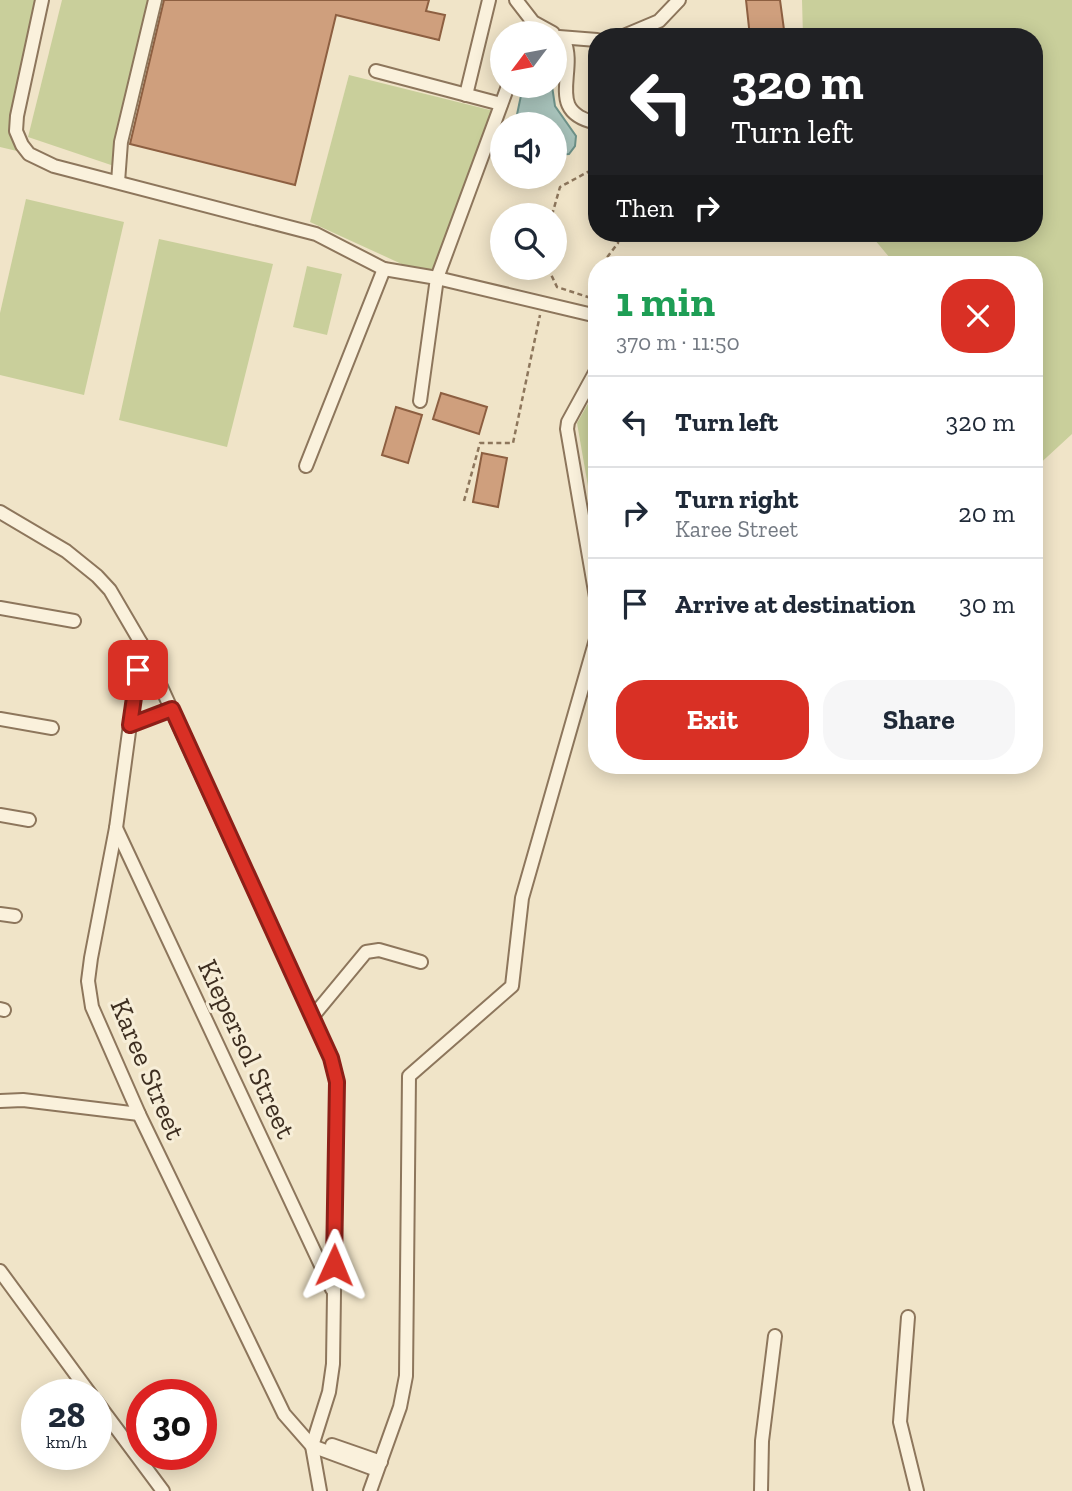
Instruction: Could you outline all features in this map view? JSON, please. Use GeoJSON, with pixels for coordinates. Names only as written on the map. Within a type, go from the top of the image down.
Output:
{"type":"FeatureCollection","features":[{"type":"Feature","properties":{"kind":"street"},"geometry":{"type":"LineString","coordinates":[[42,0],[17,116],[16,131],[29,154],[54,166],[316,234],[384,269],[543,301],[588,314]]}},
{"type":"Feature","properties":{"kind":"street"},"geometry":{"type":"LineString","coordinates":[[118,182],[121,142],[155,0]]}},
{"type":"Feature","properties":{"kind":"street"},"geometry":{"type":"LineString","coordinates":[[466,95],[489,0]]}},
{"type":"Feature","properties":{"kind":"street"},"geometry":{"type":"LineString","coordinates":[[516,0],[527,21]]}},
{"type":"Feature","properties":{"kind":"street"},"geometry":{"type":"LineString","coordinates":[[641,28],[659,20],[679,0]]}},
{"type":"Feature","properties":{"kind":"street"},"geometry":{"type":"LineString","coordinates":[[658,28],[659,20]]}},
{"type":"Feature","properties":{"kind":"street"},"geometry":{"type":"LineString","coordinates":[[567,37],[588,39]]}},
{"type":"Feature","properties":{"kind":"street"},"geometry":{"type":"LineString","coordinates":[[567,55],[567,79]]}},
{"type":"Feature","properties":{"kind":"street"},"geometry":{"type":"LineString","coordinates":[[376,71],[501,104]]}},
{"type":"Feature","properties":{"kind":"street"},"geometry":{"type":"LineString","coordinates":[[420,401],[437,278],[503,98]]}},
{"type":"Feature","properties":{"kind":"street"},"geometry":{"type":"LineString","coordinates":[[566,98],[573,113],[581,120],[588,121]]}},
{"type":"Feature","properties":{"kind":"street"},"geometry":{"type":"LineString","coordinates":[[306,466],[384,269]]}},
{"type":"Feature","properties":{"kind":"street"},"geometry":{"type":"LineString","coordinates":[[588,385],[568,422],[567,429],[588,551]]}},
{"type":"Feature","properties":{"kind":"street"},"geometry":{"type":"LineString","coordinates":[[0,512],[66,551],[110,590],[141,643],[331,1058],[337,1082],[331,1379],[312,1441],[320,1491]]}},
{"type":"Feature","properties":{"kind":"street"},"geometry":{"type":"LineString","coordinates":[[0,608],[74,621]]}},
{"type":"Feature","properties":{"kind":"street","name":"Karee Street"},"geometry":{"type":"LineString","coordinates":[[141,643],[116,828],[88,981],[97,1021],[275,1399],[312,1441],[379,1466]]}},
{"type":"Feature","properties":{"kind":"street"},"geometry":{"type":"LineString","coordinates":[[370,1491],[400,1406],[408,1360],[409,1076],[512,986],[522,898],[588,667]]}},
{"type":"Feature","properties":{"kind":"street"},"geometry":{"type":"LineString","coordinates":[[130,725],[172,709]]}},
{"type":"Feature","properties":{"kind":"street"},"geometry":{"type":"LineString","coordinates":[[0,719],[51,728]]}},
{"type":"Feature","properties":{"kind":"street"},"geometry":{"type":"LineString","coordinates":[[0,815],[29,820]]}},
{"type":"Feature","properties":{"kind":"street","name":"Kiepersol Street"},"geometry":{"type":"LineString","coordinates":[[116,828],[334,1292]]}},
{"type":"Feature","properties":{"kind":"street"},"geometry":{"type":"LineString","coordinates":[[0,914],[15,916]]}},
{"type":"Feature","properties":{"kind":"street"},"geometry":{"type":"LineString","coordinates":[[313,1016],[366,952],[379,950],[421,962]]}},
{"type":"Feature","properties":{"kind":"street"},"geometry":{"type":"LineString","coordinates":[[0,1101],[23,1100],[139,1114]]}},
{"type":"Feature","properties":{"kind":"street"},"geometry":{"type":"LineString","coordinates":[[0,1271],[80,1379]]}},
{"type":"Feature","properties":{"kind":"street"},"geometry":{"type":"LineString","coordinates":[[908,1317],[900,1422],[917,1491]]}},
{"type":"Feature","properties":{"kind":"street"},"geometry":{"type":"LineString","coordinates":[[761,1491],[762,1441],[775,1336]]}},
{"type":"Feature","properties":{"kind":"street"},"geometry":{"type":"LineString","coordinates":[[112,1424],[159,1490]]}},
{"type":"Feature","properties":{"kind":"path"},"geometry":{"type":"LineString","coordinates":[[555,203],[560,187],[588,172]]}},
{"type":"Feature","properties":{"kind":"path"},"geometry":{"type":"LineString","coordinates":[[553,280],[556,287],[588,297]]}},
{"type":"Feature","properties":{"kind":"path"},"geometry":{"type":"LineString","coordinates":[[464,501],[480,443],[513,443],[543,301]]}},
{"type":"Feature","properties":{"kind":"green space"},"geometry":{"type":"Polygon","coordinates":[[[0,0],[37,0],[9,127],[17,151],[0,147],[0,0]]]}},
{"type":"Feature","properties":{"kind":"green space"},"geometry":{"type":"Polygon","coordinates":[[[62,0],[155,0],[114,166],[28,137],[62,0]]]}},
{"type":"Feature","properties":{"kind":"green space"},"geometry":{"type":"Polygon","coordinates":[[[802,0],[1072,0],[1072,434],[1043,461],[1043,256],[888,256],[877,242],[1043,242],[1043,28],[803,28],[802,0]]]}},
{"type":"Feature","properties":{"kind":"green space"},"geometry":{"type":"Polygon","coordinates":[[[349,75],[498,112],[490,112],[490,131],[430,277],[310,222],[349,75]]]}},
{"type":"Feature","properties":{"kind":"green space"},"geometry":{"type":"Polygon","coordinates":[[[26,199],[124,222],[84,395],[0,375],[0,313],[26,199]]]}},
{"type":"Feature","properties":{"kind":"green space"},"geometry":{"type":"Polygon","coordinates":[[[159,239],[273,264],[227,447],[119,420],[159,239]]]}},
{"type":"Feature","properties":{"kind":"green space"},"geometry":{"type":"Polygon","coordinates":[[[307,266],[342,274],[327,335],[293,327],[307,266]]]}},
{"type":"Feature","properties":{"kind":"green space"},"geometry":{"type":"Polygon","coordinates":[[[588,404],[588,486],[577,423],[588,404]]]}},
{"type":"Feature","properties":{"kind":"water"},"geometry":{"type":"Polygon","coordinates":[[[520,98],[554,98],[559,112],[518,112],[520,98]]]}},
{"type":"Feature","properties":{"kind":"water"},"geometry":{"type":"Polygon","coordinates":[[[567,123],[576,136],[575,146],[569,154],[567,123]]]}},
{"type":"Feature","properties":{"kind":"building"},"geometry":{"type":"Polygon","coordinates":[[[164,0],[429,0],[426,11],[445,15],[439,40],[336,15],[295,185],[130,144],[164,0]]]}},
{"type":"Feature","properties":{"kind":"building"},"geometry":{"type":"Polygon","coordinates":[[[746,0],[780,0],[784,28],[749,28],[746,0]]]}},
{"type":"Feature","properties":{"kind":"building"},"geometry":{"type":"Polygon","coordinates":[[[441,393],[487,407],[479,434],[433,419],[441,393]]]}},
{"type":"Feature","properties":{"kind":"building"},"geometry":{"type":"Polygon","coordinates":[[[396,407],[422,415],[408,463],[382,455],[396,407]]]}},
{"type":"Feature","properties":{"kind":"building"},"geometry":{"type":"Polygon","coordinates":[[[482,453],[507,458],[498,507],[473,502],[482,453]]]}},
{"type":"Feature","properties":{"kind":"route"},"geometry":{"type":"LineString","coordinates":[[138,670],[130,725],[172,709],[331,1058],[337,1082],[334,1265]]}}]}
